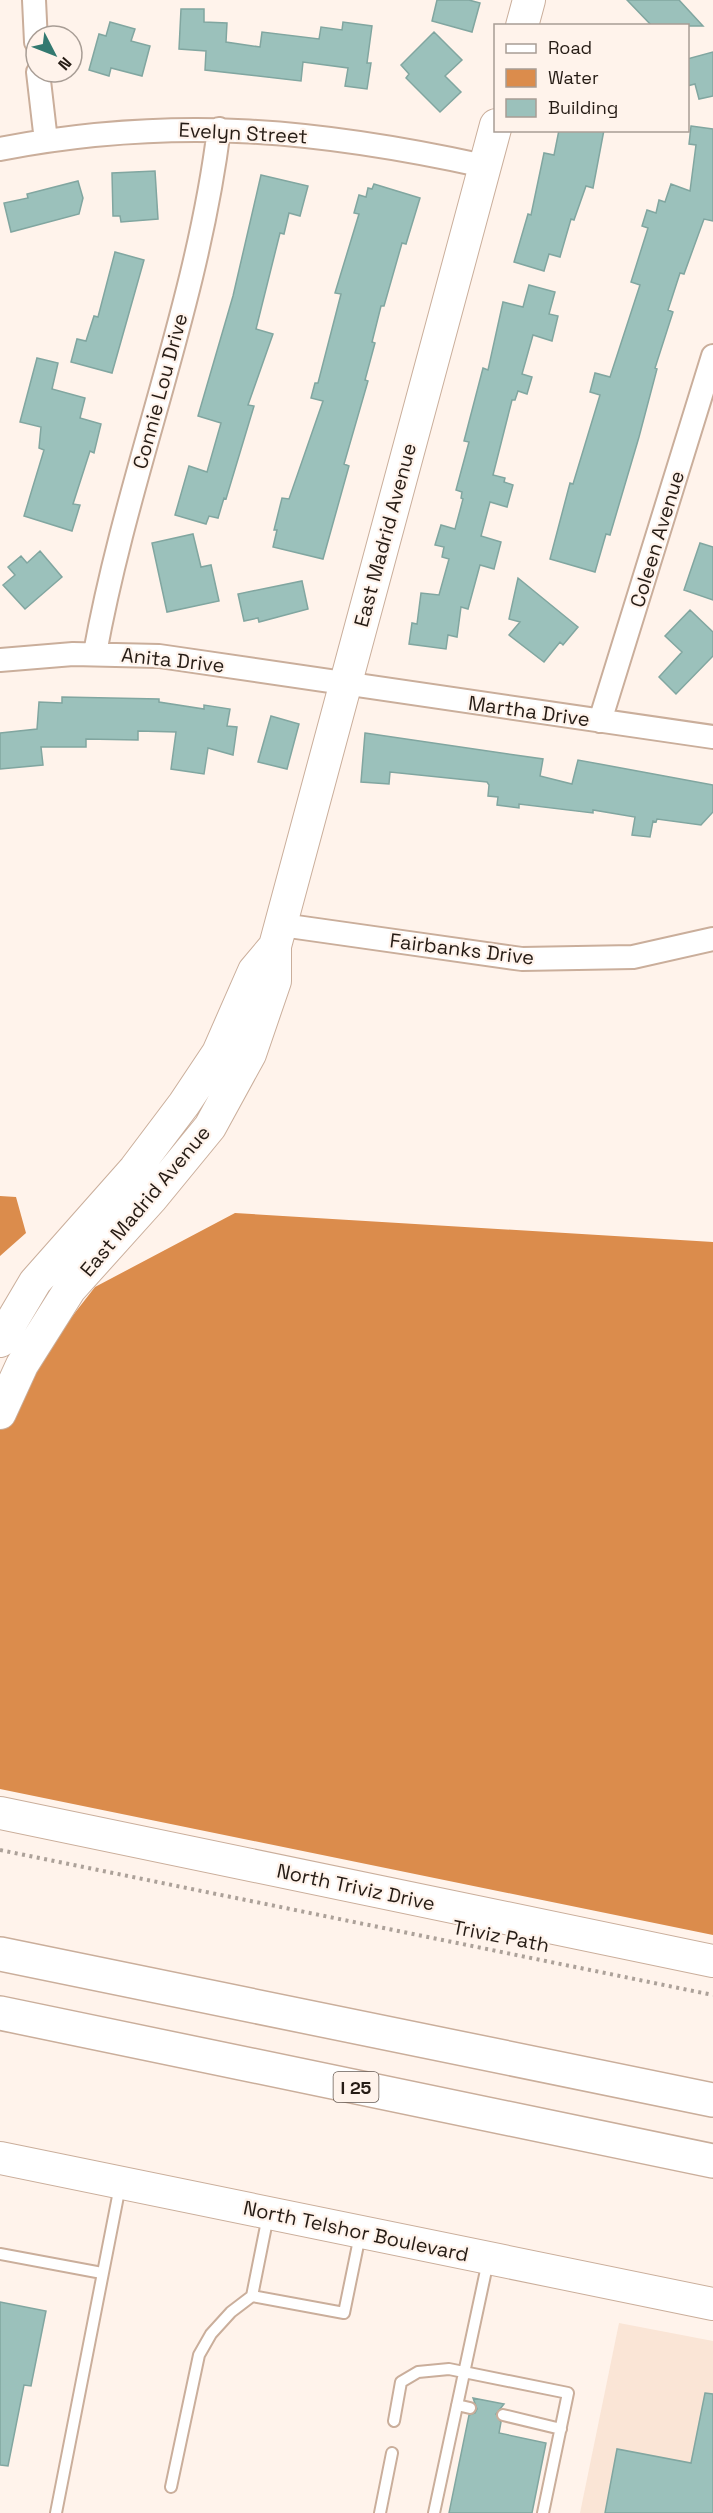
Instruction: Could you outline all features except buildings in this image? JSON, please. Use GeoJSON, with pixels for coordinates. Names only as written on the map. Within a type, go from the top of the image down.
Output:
{"type":"FeatureCollection","features":[{"type":"Feature","properties":{"kind":"highway"},"geometry":{"type":"LineString","coordinates":[[0,1954],[713,2100]]}},
{"type":"Feature","properties":{"kind":"highway","name":"I 25"},"geometry":{"type":"LineString","coordinates":[[0,2013],[713,2160]]}},
{"type":"Feature","properties":{"kind":"street"},"geometry":{"type":"LineString","coordinates":[[34,0],[35,24]]}},
{"type":"Feature","properties":{"kind":"street"},"geometry":{"type":"LineString","coordinates":[[523,24],[529,0]]}},
{"type":"Feature","properties":{"kind":"street"},"geometry":{"type":"LineString","coordinates":[[39,84],[46,141]]}},
{"type":"Feature","properties":{"kind":"street","name":"East Madrid Avenue"},"geometry":{"type":"LineString","coordinates":[[0,1413],[22,1365],[70,1289],[151,1199],[210,1127],[250,1054],[275,981],[278,936],[494,128]]}},
{"type":"Feature","properties":{"kind":"street","name":"Evelyn Street"},"geometry":{"type":"LineString","coordinates":[[0,149],[46,141],[145,131],[219,129],[363,141],[484,166]]}},
{"type":"Feature","properties":{"kind":"street","name":"Connie Lou Drive"},"geometry":{"type":"LineString","coordinates":[[95,653],[107,586],[205,222],[219,129]]}},
{"type":"Feature","properties":{"kind":"street","name":"Coleen Avenue"},"geometry":{"type":"LineString","coordinates":[[600,721],[713,356]]}},
{"type":"Feature","properties":{"kind":"street","name":"Anita Drive"},"geometry":{"type":"LineString","coordinates":[[0,660],[95,653],[171,657],[345,683]]}},
{"type":"Feature","properties":{"kind":"street","name":"Martha Drive"},"geometry":{"type":"LineString","coordinates":[[345,683],[713,737]]}},
{"type":"Feature","properties":{"kind":"street","name":"East Madrid Avenue"},"geometry":{"type":"LineString","coordinates":[[0,1341],[35,1282],[135,1169],[184,1104],[218,1053],[254,970],[278,936]]}},
{"type":"Feature","properties":{"kind":"street","name":"Fairbanks Drive"},"geometry":{"type":"LineString","coordinates":[[278,936],[522,959],[633,957],[713,939]]}},
{"type":"Feature","properties":{"kind":"street","name":"North Triviz Drive"},"geometry":{"type":"LineString","coordinates":[[0,1813],[713,1961]]}},
{"type":"Feature","properties":{"kind":"street","name":"North Telshor Boulevard"},"geometry":{"type":"LineString","coordinates":[[0,2158],[713,2304]]}},
{"type":"Feature","properties":{"kind":"lane"},"geometry":{"type":"LineString","coordinates":[[56,2513],[120,2183]]}},
{"type":"Feature","properties":{"kind":"lane"},"geometry":{"type":"LineString","coordinates":[[171,2487],[199,2355],[212,2334],[231,2312],[252,2296],[268,2213]]}},
{"type":"Feature","properties":{"kind":"lane"},"geometry":{"type":"LineString","coordinates":[[252,2296],[344,2313],[361,2232]]}},
{"type":"Feature","properties":{"kind":"lane"},"geometry":{"type":"LineString","coordinates":[[0,2254],[102,2273]]}},
{"type":"Feature","properties":{"kind":"lane"},"geometry":{"type":"LineString","coordinates":[[434,2513],[489,2258]]}},
{"type":"Feature","properties":{"kind":"lane"},"geometry":{"type":"LineString","coordinates":[[394,2421],[401,2382],[418,2372],[449,2369],[568,2393],[543,2513]]}},
{"type":"Feature","properties":{"kind":"lane"},"geometry":{"type":"LineString","coordinates":[[457,2405],[470,2408]]}},
{"type":"Feature","properties":{"kind":"lane"},"geometry":{"type":"LineString","coordinates":[[503,2415],[561,2428]]}},
{"type":"Feature","properties":{"kind":"lane"},"geometry":{"type":"LineString","coordinates":[[380,2513],[392,2453]]}},
{"type":"Feature","properties":{"kind":"path","name":"Triviz Path"},"geometry":{"type":"LineString","coordinates":[[0,1850],[713,1995]]}},
{"type":"Feature","properties":{"kind":"shaded area"},"geometry":{"type":"Polygon","coordinates":[[[619,2323],[713,2341],[713,2513],[580,2513],[619,2323]]]}},
{"type":"Feature","properties":{"kind":"water"},"geometry":{"type":"Polygon","coordinates":[[[0,1196],[16,1197],[26,1233],[0,1256],[0,1196]]]}},
{"type":"Feature","properties":{"kind":"water"},"geometry":{"type":"Polygon","coordinates":[[[235,1213],[713,1242],[713,1935],[0,1789],[0,1409],[95,1287],[235,1213]]]}}]}
